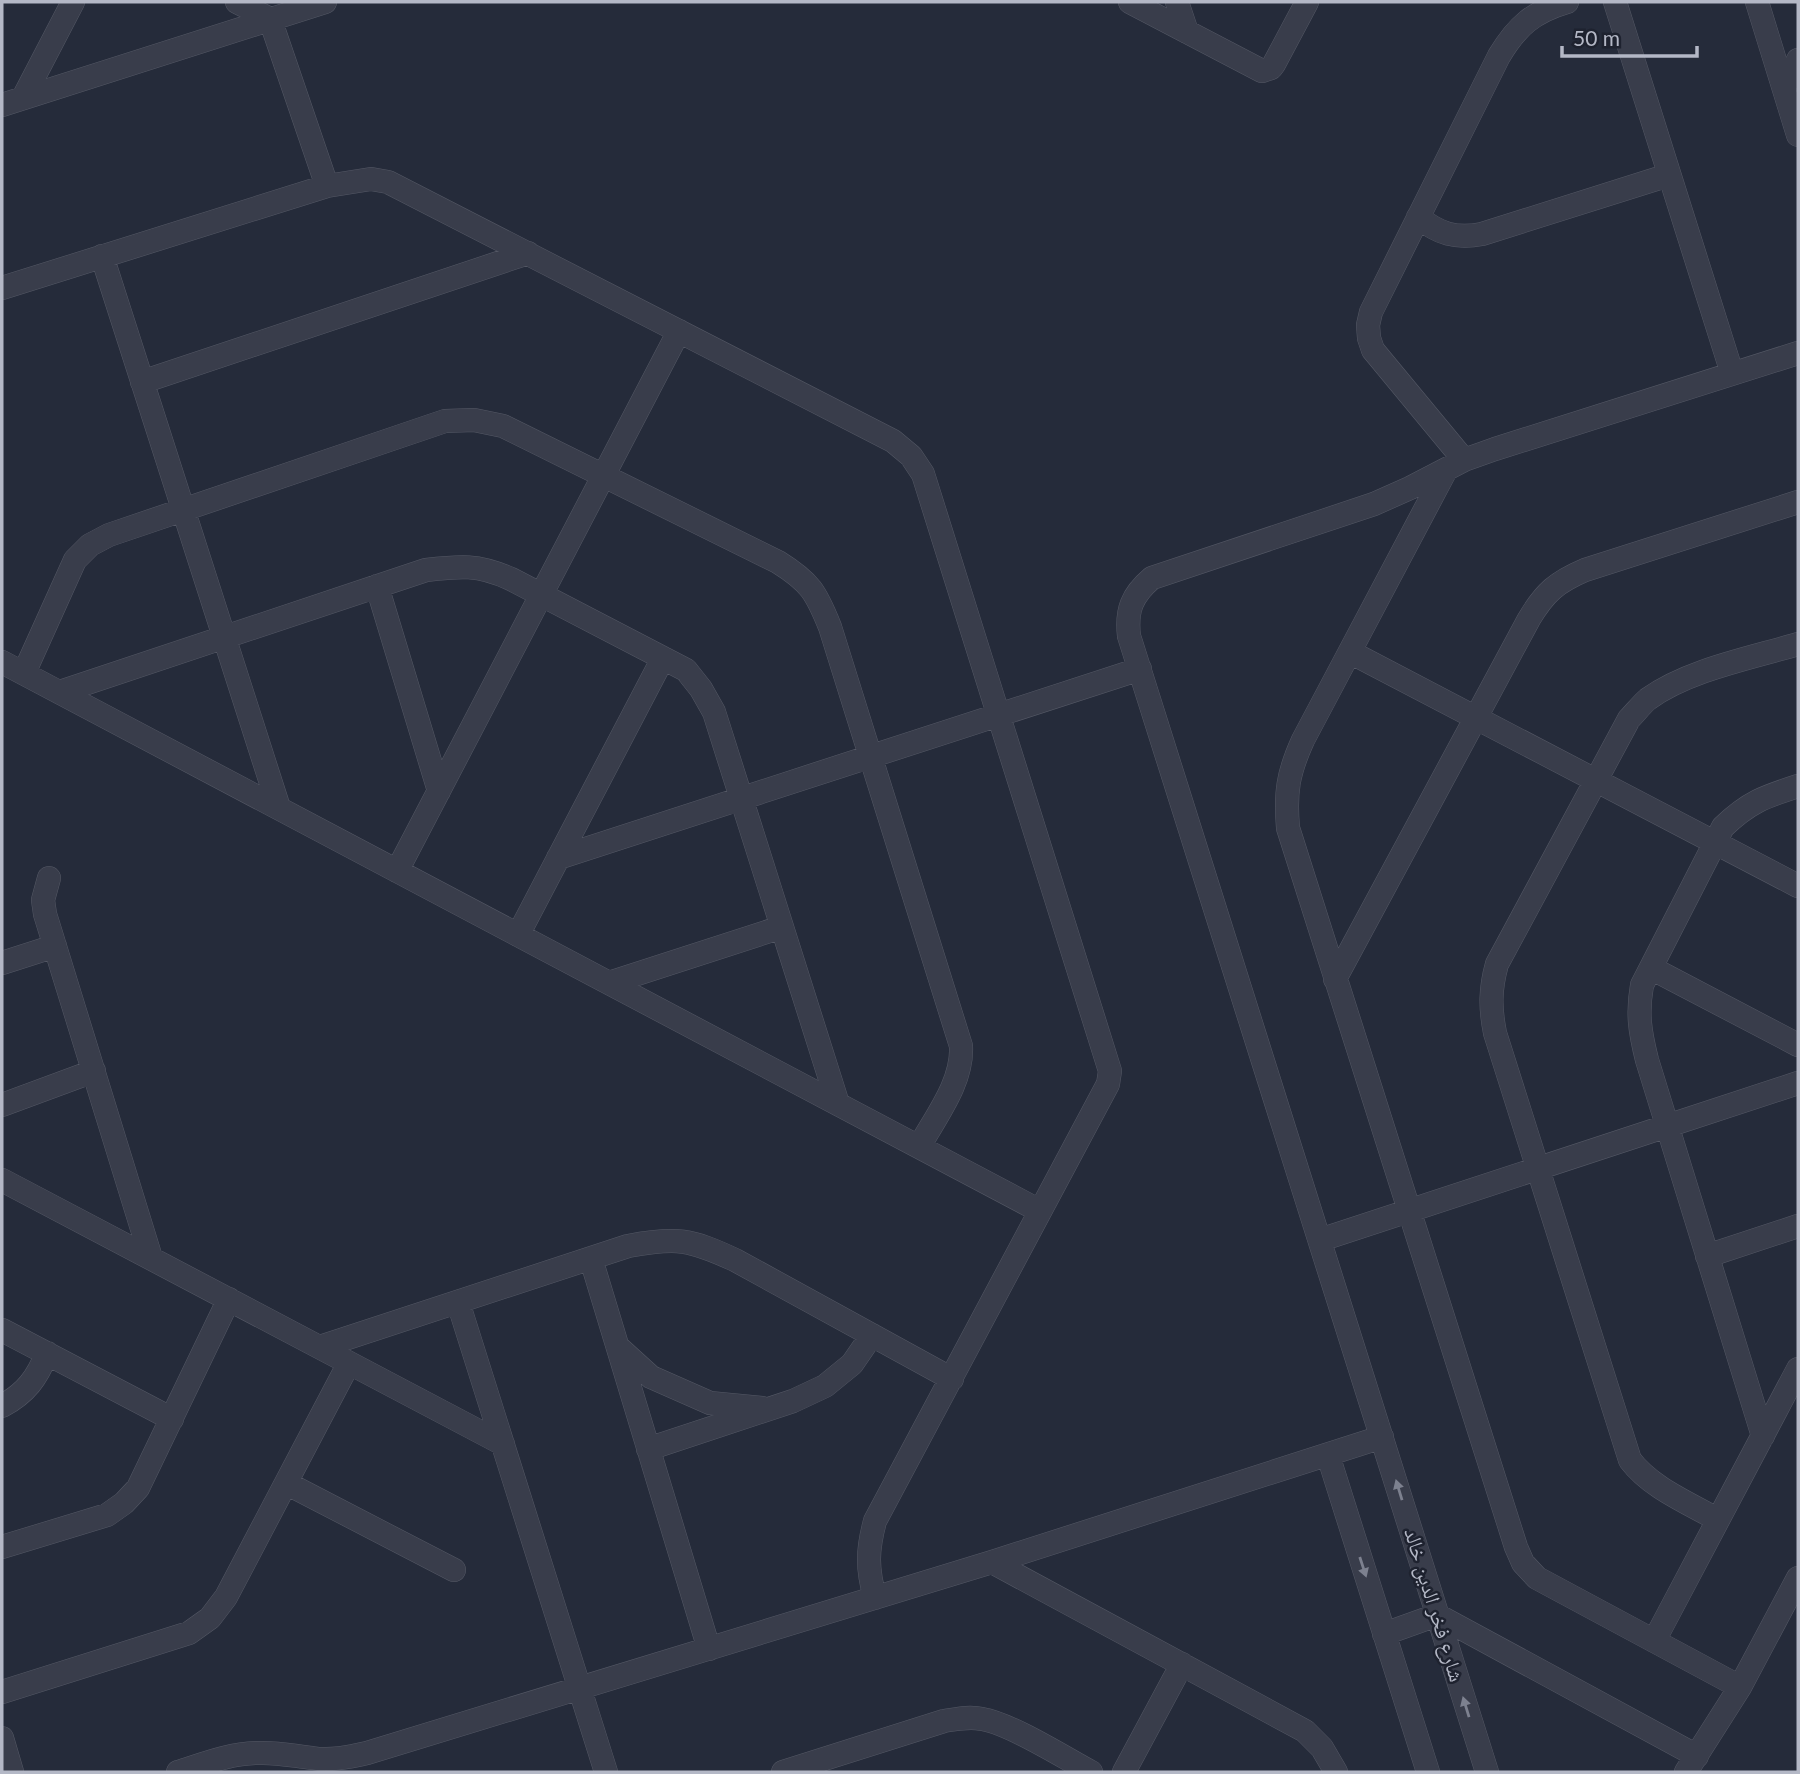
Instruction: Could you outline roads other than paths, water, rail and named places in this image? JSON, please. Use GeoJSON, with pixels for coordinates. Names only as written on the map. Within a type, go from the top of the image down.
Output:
{"type":"FeatureCollection","features":[{"type":"Feature","properties":{"kind":"street"},"geometry":{"type":"LineString","coordinates":[[12,102],[73,2]]}},
{"type":"Feature","properties":{"kind":"street"},"geometry":{"type":"LineString","coordinates":[[237,2],[270,19],[327,186]]}},
{"type":"Feature","properties":{"kind":"street"},"geometry":{"type":"LineString","coordinates":[[12,102],[325,2]]}},
{"type":"Feature","properties":{"kind":"street"},"geometry":{"type":"LineString","coordinates":[[1130,2],[1258,69],[1267,71],[1274,64],[1307,2]]}},
{"type":"Feature","properties":{"kind":"street"},"geometry":{"type":"LineString","coordinates":[[1177,2],[1187,32]]}},
{"type":"Feature","properties":{"kind":"street"},"geometry":{"type":"LineString","coordinates":[[1567,2],[1534,15],[1513,33],[1371,312],[1369,338],[1380,360],[1455,465],[1350,652],[1294,759],[1285,798],[1296,858],[1523,1563],[1537,1578],[1740,1687]]}},
{"type":"Feature","properties":{"kind":"street"},"geometry":{"type":"LineString","coordinates":[[1615,2],[1732,373]]}},
{"type":"Feature","properties":{"kind":"street"},"geometry":{"type":"LineString","coordinates":[[1756,2],[1798,135]]}},
{"type":"Feature","properties":{"kind":"street"},"geometry":{"type":"LineString","coordinates":[[1784,88],[1798,60]]}},
{"type":"Feature","properties":{"kind":"street"},"geometry":{"type":"LineString","coordinates":[[1418,217],[1432,228],[1448,235],[1465,237],[1670,175]]}},
{"type":"Feature","properties":{"kind":"street"},"geometry":{"type":"LineString","coordinates":[[2,288],[327,186],[371,179],[388,182],[894,441],[911,456],[923,474],[1110,1072],[1108,1084],[875,1521],[868,1546],[868,1573],[875,1598]]}},
{"type":"Feature","properties":{"kind":"street"},"geometry":{"type":"LineString","coordinates":[[142,382],[528,253]]}},
{"type":"Feature","properties":{"kind":"street"},"geometry":{"type":"LineString","coordinates":[[102,256],[279,808]]}},
{"type":"Feature","properties":{"kind":"street"},"geometry":{"type":"LineString","coordinates":[[397,871],[679,331]]}},
{"type":"Feature","properties":{"kind":"street","name":"شارع فخر الدين خالد"},"geometry":{"type":"LineString","coordinates":[[1487,1772],[1129,636],[1127,620],[1131,603],[1139,589],[1152,578],[1374,504],[1455,465],[1798,353]]}},
{"type":"Feature","properties":{"kind":"street"},"geometry":{"type":"LineString","coordinates":[[24,673],[75,560],[90,545],[109,535],[445,422],[474,420],[503,426],[778,562],[802,577],[818,597],[830,627],[961,1046],[962,1060],[958,1073],[919,1147]]}},
{"type":"Feature","properties":{"kind":"street"},"geometry":{"type":"LineString","coordinates":[[1335,979],[1542,597],[1562,580],[1585,570],[1798,502]]}},
{"type":"Feature","properties":{"kind":"street"},"geometry":{"type":"LineString","coordinates":[[60,692],[426,570],[456,566],[487,568],[686,670],[713,712],[838,1104]]}},
{"type":"Feature","properties":{"kind":"street"},"geometry":{"type":"LineString","coordinates":[[377,586],[439,791]]}},
{"type":"Feature","properties":{"kind":"street"},"geometry":{"type":"LineString","coordinates":[[1718,1520],[1650,1480],[1639,1472],[1630,1460],[1495,1033],[1491,986],[1502,953],[1629,719],[1647,700],[1695,676],[1798,644]]}},
{"type":"Feature","properties":{"kind":"street"},"geometry":{"type":"LineString","coordinates":[[1350,652],[1798,886]]}},
{"type":"Feature","properties":{"kind":"street"},"geometry":{"type":"LineString","coordinates":[[518,935],[663,659]]}},
{"type":"Feature","properties":{"kind":"street"},"geometry":{"type":"LineString","coordinates":[[2,662],[1040,1211]]}},
{"type":"Feature","properties":{"kind":"street"},"geometry":{"type":"LineString","coordinates":[[558,858],[1140,669]]}},
{"type":"Feature","properties":{"kind":"street"},"geometry":{"type":"LineString","coordinates":[[1763,1436],[1667,1126],[1641,1035],[1638,1010],[1642,985],[1723,827],[1743,808],[1798,786]]}},
{"type":"Feature","properties":{"kind":"street"},"geometry":{"type":"LineString","coordinates":[[49,878],[43,900],[45,914],[151,1258]]}},
{"type":"Feature","properties":{"kind":"street"},"geometry":{"type":"LineString","coordinates":[[609,983],[782,928]]}},
{"type":"Feature","properties":{"kind":"street"},"geometry":{"type":"LineString","coordinates":[[2,963],[55,946]]}},
{"type":"Feature","properties":{"kind":"street"},"geometry":{"type":"LineString","coordinates":[[1651,968],[1798,1045]]}},
{"type":"Feature","properties":{"kind":"street"},"geometry":{"type":"LineString","coordinates":[[2,1105],[94,1071]]}},
{"type":"Feature","properties":{"kind":"street"},"geometry":{"type":"LineString","coordinates":[[1320,1240],[1798,1083]]}},
{"type":"Feature","properties":{"kind":"street"},"geometry":{"type":"LineString","coordinates":[[2,1180],[503,1444]]}},
{"type":"Feature","properties":{"kind":"street"},"geometry":{"type":"LineString","coordinates":[[1707,1256],[1798,1226]]}},
{"type":"Feature","properties":{"kind":"street"},"geometry":{"type":"LineString","coordinates":[[320,1347],[628,1246],[664,1239],[701,1244],[951,1379]]}},
{"type":"Feature","properties":{"kind":"street"},"geometry":{"type":"LineString","coordinates":[[591,1259],[709,1649]]}},
{"type":"Feature","properties":{"kind":"street"},"geometry":{"type":"LineString","coordinates":[[2,1547],[107,1514],[124,1503],[138,1488],[229,1300]]}},
{"type":"Feature","properties":{"kind":"street"},"geometry":{"type":"LineString","coordinates":[[457,1302],[606,1772]]}},
{"type":"Feature","properties":{"kind":"street"},"geometry":{"type":"LineString","coordinates":[[2,1330],[172,1419]]}},
{"type":"Feature","properties":{"kind":"street"},"geometry":{"type":"LineString","coordinates":[[648,1449],[769,1409],[825,1386],[852,1364],[872,1335]]}},
{"type":"Feature","properties":{"kind":"street"},"geometry":{"type":"LineString","coordinates":[[618,1348],[651,1377],[710,1403],[769,1409]]}},
{"type":"Feature","properties":{"kind":"street"},"geometry":{"type":"LineString","coordinates":[[2,1406],[30,1386],[47,1353]]}},
{"type":"Feature","properties":{"kind":"street"},"geometry":{"type":"LineString","coordinates":[[2,1692],[189,1633],[210,1618],[226,1597],[349,1363]]}},
{"type":"Feature","properties":{"kind":"street"},"geometry":{"type":"LineString","coordinates":[[1654,1641],[1798,1369]]}},
{"type":"Feature","properties":{"kind":"street"},"geometry":{"type":"LineString","coordinates":[[178,1772],[254,1752],[287,1753],[313,1759],[353,1756],[992,1562],[1382,1437]]}},
{"type":"Feature","properties":{"kind":"street"},"geometry":{"type":"LineString","coordinates":[[1328,1455],[1428,1772]]}},
{"type":"Feature","properties":{"kind":"street"},"geometry":{"type":"LineString","coordinates":[[286,1483],[454,1570]]}},
{"type":"Feature","properties":{"kind":"street"},"geometry":{"type":"LineString","coordinates":[[992,1562],[1305,1731],[1322,1748],[1336,1772]]}},
{"type":"Feature","properties":{"kind":"street"},"geometry":{"type":"LineString","coordinates":[[1384,1634],[1437,1615],[1691,1764],[1740,1687],[1798,1578]]}},
{"type":"Feature","properties":{"kind":"street"},"geometry":{"type":"LineString","coordinates":[[1124,1772],[1182,1664]]}},
{"type":"Feature","properties":{"kind":"street"},"geometry":{"type":"LineString","coordinates":[[783,1772],[944,1721],[965,1717],[983,1719],[1005,1727],[1091,1772]]}},
{"type":"Feature","properties":{"kind":"street"},"geometry":{"type":"LineString","coordinates":[[2,1738],[12,1772]]}}]}
